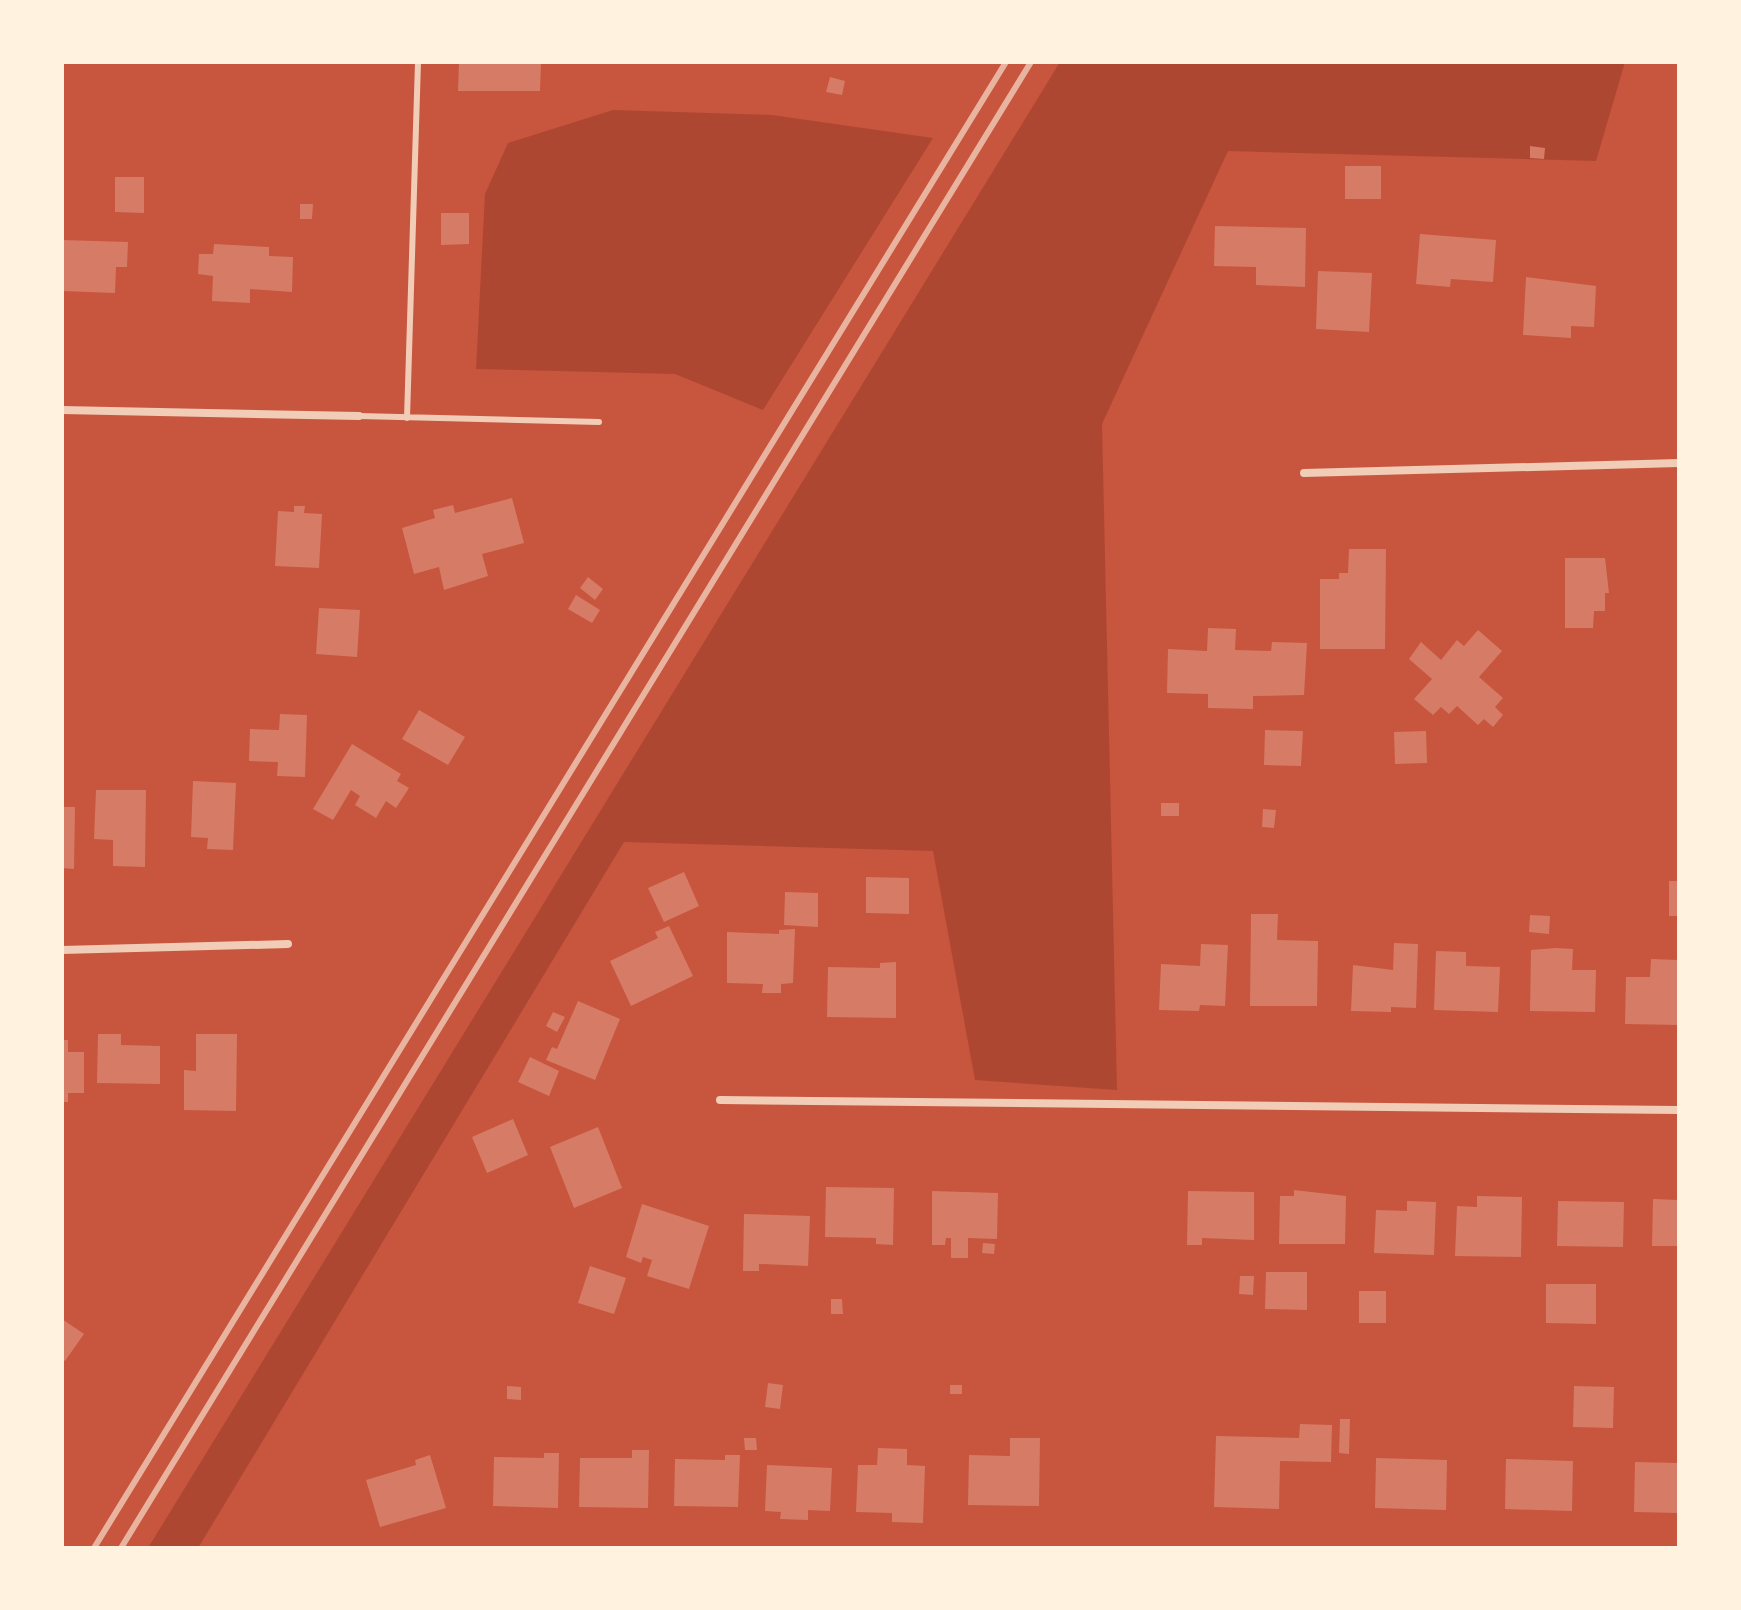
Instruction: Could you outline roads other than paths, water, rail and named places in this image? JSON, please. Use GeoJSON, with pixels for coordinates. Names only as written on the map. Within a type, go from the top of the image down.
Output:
{"type":"FeatureCollection","features":[{"type":"Feature","properties":{"kind":"street"},"geometry":{"type":"LineString","coordinates":[[62,410],[359,416]]}},
{"type":"Feature","properties":{"kind":"street"},"geometry":{"type":"LineString","coordinates":[[1304,473],[1679,463]]}},
{"type":"Feature","properties":{"kind":"street"},"geometry":{"type":"LineString","coordinates":[[62,950],[288,944]]}},
{"type":"Feature","properties":{"kind":"street"},"geometry":{"type":"LineString","coordinates":[[720,1100],[1158,1107],[1679,1110]]}},
{"type":"Feature","properties":{"kind":"lane"},"geometry":{"type":"LineString","coordinates":[[407,418],[418,62]]}},
{"type":"Feature","properties":{"kind":"lane"},"geometry":{"type":"LineString","coordinates":[[359,416],[599,422]]}},
{"type":"Feature","properties":{"kind":"railway"},"geometry":{"type":"LineString","coordinates":[[94,1548],[1006,62]]}},
{"type":"Feature","properties":{"kind":"railway"},"geometry":{"type":"LineString","coordinates":[[121,1548],[1031,62]]}}]}
